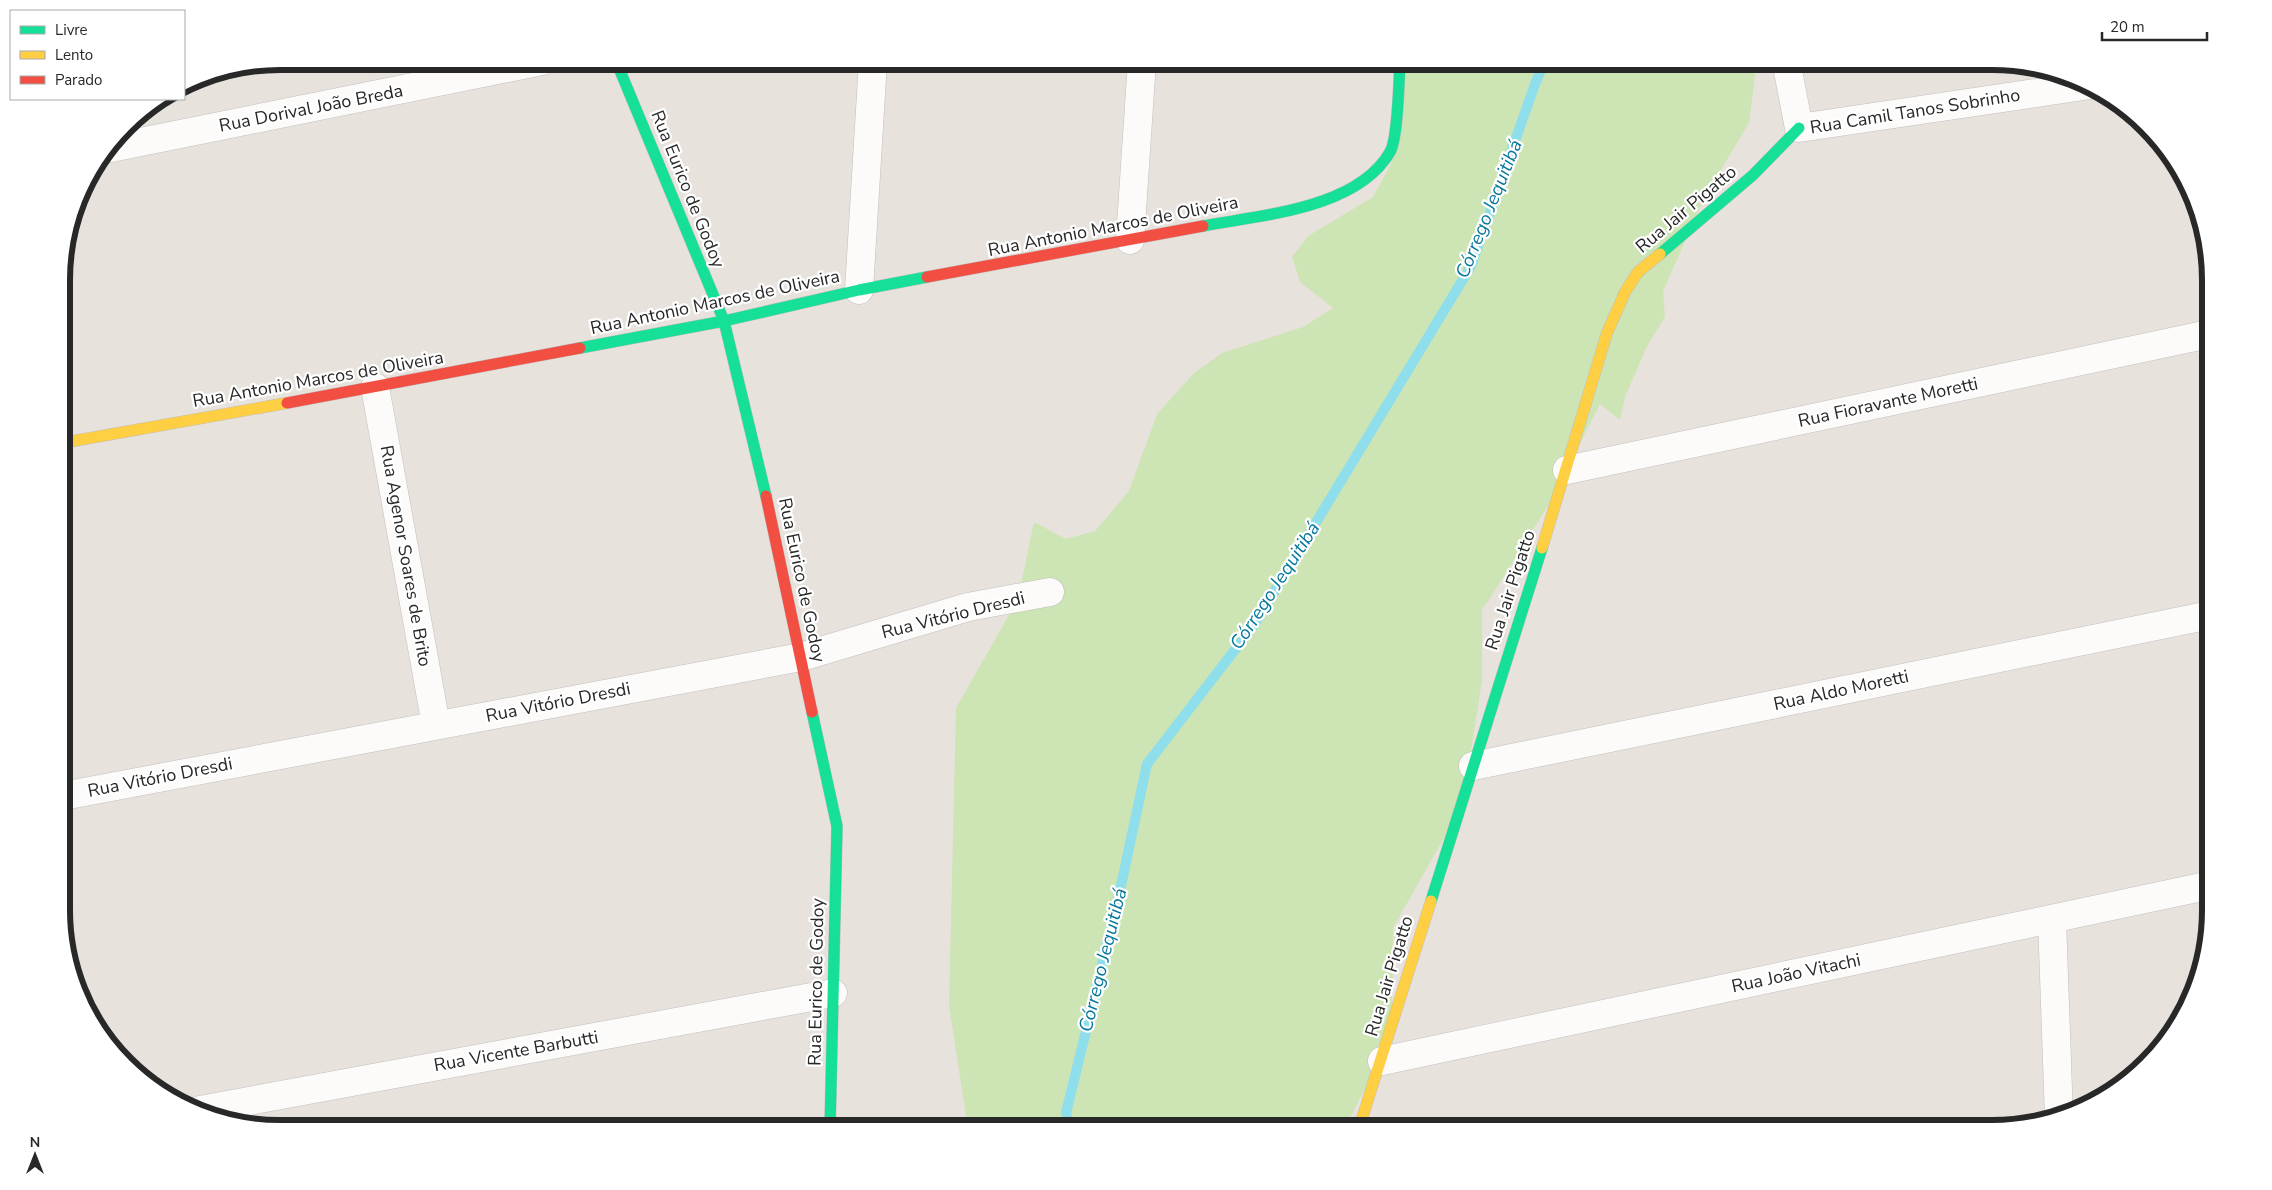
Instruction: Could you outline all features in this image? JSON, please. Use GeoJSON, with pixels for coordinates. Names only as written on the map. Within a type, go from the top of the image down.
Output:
{"type":"FeatureCollection","features":[{"type":"Feature","properties":{"kind":"street","name":"Rua Dorival João Breda"},"geometry":{"type":"LineString","coordinates":[[118,147],[497,70]]}},
{"type":"Feature","properties":{"kind":"street","name":"Rua Eurico de Godoy"},"geometry":{"type":"LineString","coordinates":[[620,70],[724,321],[801,657],[837,826],[830,1120]]}},
{"type":"Feature","properties":{"kind":"street"},"geometry":{"type":"LineString","coordinates":[[858,290],[872,70]]}},
{"type":"Feature","properties":{"kind":"street"},"geometry":{"type":"LineString","coordinates":[[1130,240],[1141,70]]}},
{"type":"Feature","properties":{"kind":"street","name":"Rua Antonio Marcos de Oliveira"},"geometry":{"type":"LineString","coordinates":[[70,442],[375,387],[724,321],[858,290],[1305,207],[1369,178],[1391,151],[1398,102],[1400,70]]}},
{"type":"Feature","properties":{"kind":"street"},"geometry":{"type":"LineString","coordinates":[[1788,70],[1799,128]]}},
{"type":"Feature","properties":{"kind":"street","name":"Rua Camil Tanos Sobrinho"},"geometry":{"type":"LineString","coordinates":[[1799,128],[2073,87]]}},
{"type":"Feature","properties":{"kind":"street","name":"Rua Jair Pigatto"},"geometry":{"type":"LineString","coordinates":[[1362,1120],[1382,1061],[1472,766],[1567,470],[1608,333],[1625,292],[1638,272],[1753,176],[1799,128]]}},
{"type":"Feature","properties":{"kind":"street","name":"Rua Fioravante Moretti"},"geometry":{"type":"LineString","coordinates":[[1567,470],[2202,335]]}},
{"type":"Feature","properties":{"kind":"street","name":"Rua Agenor Soares de Brito"},"geometry":{"type":"LineString","coordinates":[[375,387],[436,725]]}},
{"type":"Feature","properties":{"kind":"street","name":"Rua Vitório Dresdi"},"geometry":{"type":"LineString","coordinates":[[70,795],[801,657],[968,607],[1050,592]]}},
{"type":"Feature","properties":{"kind":"street","name":"Rua Aldo Moretti"},"geometry":{"type":"LineString","coordinates":[[1472,766],[2202,617]]}},
{"type":"Feature","properties":{"kind":"street","name":"Rua João Vitachi"},"geometry":{"type":"LineString","coordinates":[[1382,1061],[2202,887]]}},
{"type":"Feature","properties":{"kind":"street"},"geometry":{"type":"LineString","coordinates":[[2052,919],[2059,1109]]}},
{"type":"Feature","properties":{"kind":"street","name":"Rua Vicente Barbutti"},"geometry":{"type":"LineString","coordinates":[[210,1108],[833,993]]}},
{"type":"Feature","properties":{"kind":"green space"},"geometry":{"type":"Polygon","coordinates":[[[1406,70],[1756,70],[1749,123],[1705,196],[1663,291],[1665,317],[1647,346],[1625,397],[1620,420],[1600,404],[1551,501],[1482,608],[1482,681],[1466,782],[1453,822],[1393,928],[1392,1035],[1349,1120],[967,1120],[949,1005],[956,708],[1018,599],[1034,522],[1066,539],[1095,531],[1129,491],[1157,414],[1194,373],[1222,353],[1303,327],[1333,308],[1300,282],[1292,257],[1308,236],[1373,197],[1391,164],[1406,70]]]}},
{"type":"Feature","properties":{"kind":"waterway","name":"Córrego Jequitibá"},"geometry":{"type":"LineString","coordinates":[[1068,1120],[1066,1113],[1119,895],[1147,764],[1254,625],[1471,266],[1541,70]]}},
{"type":"Feature","properties":{"kind":"traffic: fast"},"geometry":{"type":"LineString","coordinates":[[620,70],[724,321],[766,496]]}},
{"type":"Feature","properties":{"kind":"traffic: fast"},"geometry":{"type":"LineString","coordinates":[[1203,226],[1279,213],[1332,198],[1355,186],[1375,171],[1390,152],[1393,145],[1398,108],[1400,70]]}},
{"type":"Feature","properties":{"kind":"traffic: fast"},"geometry":{"type":"LineString","coordinates":[[1660,254],[1753,175],[1799,128]]}},
{"type":"Feature","properties":{"kind":"traffic: fast"},"geometry":{"type":"LineString","coordinates":[[580,348],[724,321],[859,290],[927,277]]}},
{"type":"Feature","properties":{"kind":"traffic: fast"},"geometry":{"type":"LineString","coordinates":[[1431,901],[1542,548]]}},
{"type":"Feature","properties":{"kind":"traffic: fast"},"geometry":{"type":"LineString","coordinates":[[812,712],[837,826],[830,1120]]}},
{"type":"Feature","properties":{"kind":"traffic: slow"},"geometry":{"type":"LineString","coordinates":[[1542,548],[1607,333],[1625,292],[1638,272],[1660,254]]}},
{"type":"Feature","properties":{"kind":"traffic: slow"},"geometry":{"type":"LineString","coordinates":[[70,442],[287,403]]}},
{"type":"Feature","properties":{"kind":"traffic: slow"},"geometry":{"type":"LineString","coordinates":[[1362,1120],[1431,901]]}},
{"type":"Feature","properties":{"kind":"traffic: jam"},"geometry":{"type":"LineString","coordinates":[[927,277],[1203,226]]}},
{"type":"Feature","properties":{"kind":"traffic: jam"},"geometry":{"type":"LineString","coordinates":[[287,403],[580,348]]}},
{"type":"Feature","properties":{"kind":"traffic: jam"},"geometry":{"type":"LineString","coordinates":[[766,496],[812,712]]}}]}
